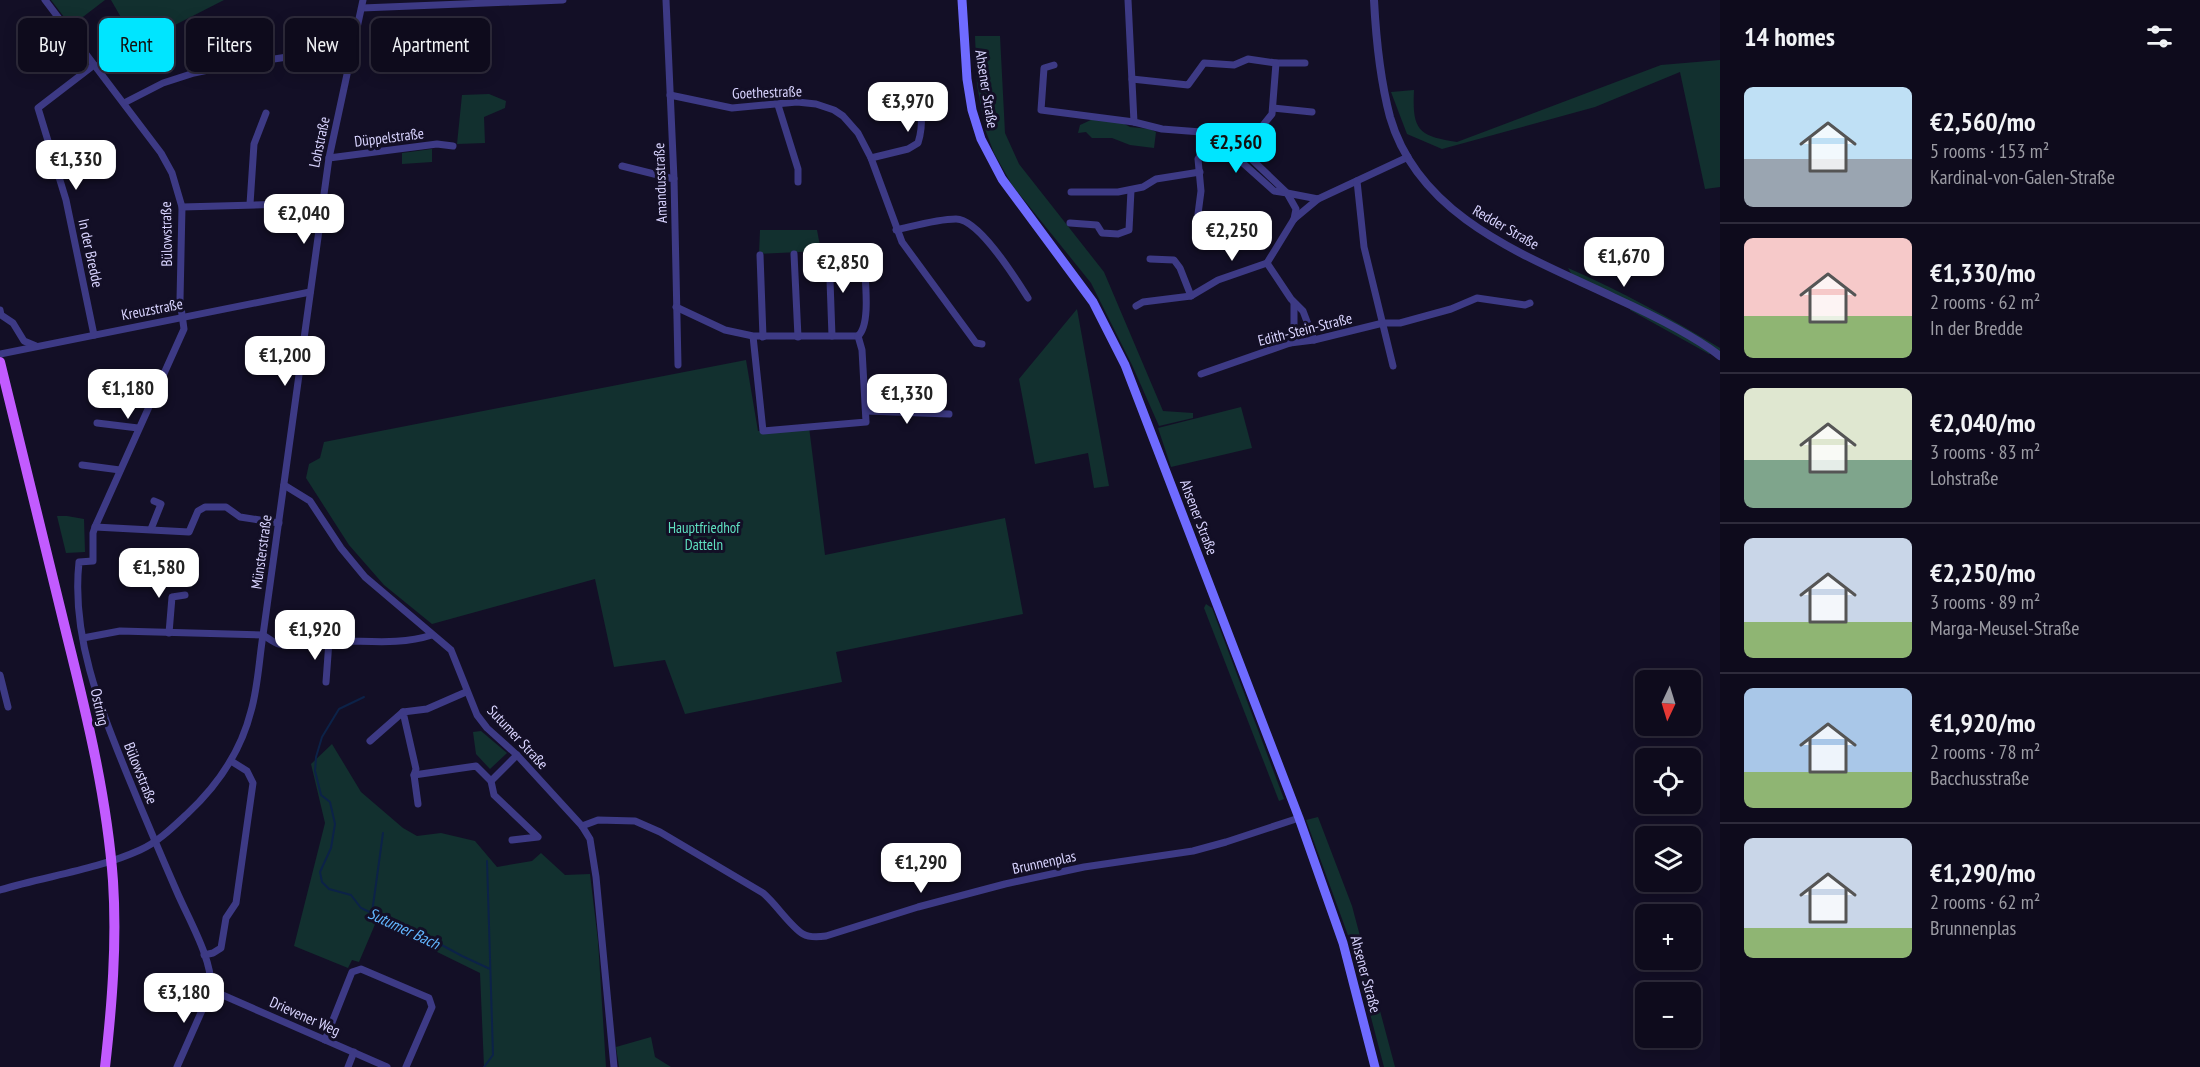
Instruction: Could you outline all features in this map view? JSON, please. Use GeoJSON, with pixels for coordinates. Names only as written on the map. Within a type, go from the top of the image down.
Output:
{"type":"FeatureCollection","features":[{"type":"Feature","properties":{"kind":"main road","name":"Ahsener Straße"},"geometry":{"type":"LineString","coordinates":[[962,0],[972,110],[981,140],[1002,179],[1094,302],[1125,365],[1299,818],[1343,943],[1376,1067]]}},
{"type":"Feature","properties":{"kind":"main road","name":"Ostring"},"geometry":{"type":"LineString","coordinates":[[0,362],[85,707],[100,784],[111,860],[114,933],[113,988],[105,1067]]}},
{"type":"Feature","properties":{"kind":"street","name":"Bülowstraße"},"geometry":{"type":"LineString","coordinates":[[45,0],[161,153],[172,173],[182,207],[180,300],[184,329],[95,526],[93,561],[79,562],[76,587],[79,620],[105,720],[154,841],[204,955],[212,979],[211,990]]}},
{"type":"Feature","properties":{"kind":"street"},"geometry":{"type":"LineString","coordinates":[[362,4],[563,0]]}},
{"type":"Feature","properties":{"kind":"street","name":"Amandusstraße"},"geometry":{"type":"LineString","coordinates":[[666,0],[674,178],[678,365]]}},
{"type":"Feature","properties":{"kind":"street"},"geometry":{"type":"LineString","coordinates":[[1128,0],[1134,122]]}},
{"type":"Feature","properties":{"kind":"street","name":"Redder Straße"},"geometry":{"type":"LineString","coordinates":[[1373,1],[1376,40],[1391,119],[1408,157],[1430,189],[1455,213],[1484,234],[1650,314],[1720,357]]}},
{"type":"Feature","properties":{"kind":"street","name":"Lohstraße"},"geometry":{"type":"LineString","coordinates":[[359,19],[362,4]]}},
{"type":"Feature","properties":{"kind":"street"},"geometry":{"type":"LineString","coordinates":[[124,103],[163,82],[194,73],[285,57]]}},
{"type":"Feature","properties":{"kind":"street"},"geometry":{"type":"LineString","coordinates":[[1132,79],[1188,85],[1204,63],[1234,65],[1248,59],[1276,63],[1305,63]]}},
{"type":"Feature","properties":{"kind":"street"},"geometry":{"type":"LineString","coordinates":[[1236,157],[1272,114],[1276,63]]}},
{"type":"Feature","properties":{"kind":"street","name":"In der Bredde"},"geometry":{"type":"LineString","coordinates":[[94,65],[38,108],[66,200],[94,335]]}},
{"type":"Feature","properties":{"kind":"street"},"geometry":{"type":"LineString","coordinates":[[1054,65],[1044,68],[1041,110],[1134,122],[1162,129],[1201,132],[1249,142]]}},
{"type":"Feature","properties":{"kind":"street","name":"Lohstraße"},"geometry":{"type":"LineString","coordinates":[[310,292],[329,158],[348,72]]}},
{"type":"Feature","properties":{"kind":"street"},"geometry":{"type":"LineString","coordinates":[[871,158],[908,149],[918,143],[922,130],[920,100],[913,86]]}},
{"type":"Feature","properties":{"kind":"street","name":"Goethestraße"},"geometry":{"type":"LineString","coordinates":[[670,95],[732,108],[797,102],[816,104],[834,110],[843,116],[858,133],[871,158],[902,242],[976,343],[982,344]]}},
{"type":"Feature","properties":{"kind":"street"},"geometry":{"type":"LineString","coordinates":[[778,105],[798,169],[798,182]]}},
{"type":"Feature","properties":{"kind":"street"},"geometry":{"type":"LineString","coordinates":[[1273,108],[1312,111]]}},
{"type":"Feature","properties":{"kind":"street"},"geometry":{"type":"LineString","coordinates":[[250,204],[254,144],[266,113]]}},
{"type":"Feature","properties":{"kind":"street"},"geometry":{"type":"LineString","coordinates":[[1212,145],[1214,135]]}},
{"type":"Feature","properties":{"kind":"street","name":"Düppelstraße"},"geometry":{"type":"LineString","coordinates":[[329,158],[437,144],[453,146]]}},
{"type":"Feature","properties":{"kind":"street"},"geometry":{"type":"LineString","coordinates":[[1198,214],[1201,191],[1198,159],[1206,147],[1212,145],[1224,148],[1274,190],[1318,200]]}},
{"type":"Feature","properties":{"kind":"street"},"geometry":{"type":"LineString","coordinates":[[1243,151],[1287,193],[1296,209],[1294,219]]}},
{"type":"Feature","properties":{"kind":"street"},"geometry":{"type":"LineString","coordinates":[[1136,306],[1143,302],[1191,296],[1218,280],[1267,263],[1294,219],[1318,200],[1408,157]]}},
{"type":"Feature","properties":{"kind":"street"},"geometry":{"type":"LineString","coordinates":[[622,166],[674,178]]}},
{"type":"Feature","properties":{"kind":"street"},"geometry":{"type":"LineString","coordinates":[[1071,192],[1131,190],[1143,188],[1156,179],[1200,172]]}},
{"type":"Feature","properties":{"kind":"street"},"geometry":{"type":"LineString","coordinates":[[1357,181],[1364,247],[1393,366]]}},
{"type":"Feature","properties":{"kind":"street"},"geometry":{"type":"LineString","coordinates":[[1071,223],[1097,225],[1102,233],[1118,234],[1129,230],[1131,190]]}},
{"type":"Feature","properties":{"kind":"street"},"geometry":{"type":"LineString","coordinates":[[182,207],[322,203]]}},
{"type":"Feature","properties":{"kind":"street"},"geometry":{"type":"LineString","coordinates":[[896,230],[957,219],[968,221],[980,233],[1028,298]]}},
{"type":"Feature","properties":{"kind":"street"},"geometry":{"type":"LineString","coordinates":[[829,252],[832,336]]}},
{"type":"Feature","properties":{"kind":"street"},"geometry":{"type":"LineString","coordinates":[[794,254],[798,337]]}},
{"type":"Feature","properties":{"kind":"street"},"geometry":{"type":"LineString","coordinates":[[760,255],[763,338]]}},
{"type":"Feature","properties":{"kind":"street"},"geometry":{"type":"LineString","coordinates":[[676,307],[725,330],[763,338],[858,336],[862,333],[866,320],[864,255]]}},
{"type":"Feature","properties":{"kind":"street"},"geometry":{"type":"LineString","coordinates":[[1150,259],[1174,260],[1180,268],[1191,296]]}},
{"type":"Feature","properties":{"kind":"street"},"geometry":{"type":"LineString","coordinates":[[1267,263],[1294,303],[1303,311],[1314,340]]}},
{"type":"Feature","properties":{"kind":"street","name":"Kreuzstraße"},"geometry":{"type":"LineString","coordinates":[[0,354],[310,292]]}},
{"type":"Feature","properties":{"kind":"street","name":"Münsterstraße"},"geometry":{"type":"LineString","coordinates":[[0,890],[111,860],[141,849],[176,824],[202,800],[231,761],[243,737],[252,710],[310,292]]}},
{"type":"Feature","properties":{"kind":"street","name":"Edith-Stein-Straße"},"geometry":{"type":"LineString","coordinates":[[1201,374],[1290,343],[1314,340],[1383,323],[1400,323],[1451,309],[1477,298],[1525,305],[1530,303]]}},
{"type":"Feature","properties":{"kind":"street"},"geometry":{"type":"LineString","coordinates":[[1290,343],[1294,330],[1294,303]]}},
{"type":"Feature","properties":{"kind":"street"},"geometry":{"type":"LineString","coordinates":[[0,310],[1,315],[13,323],[24,341],[39,346]]}},
{"type":"Feature","properties":{"kind":"street"},"geometry":{"type":"LineString","coordinates":[[753,336],[763,431],[866,422],[862,350],[858,336]]}},
{"type":"Feature","properties":{"kind":"street"},"geometry":{"type":"LineString","coordinates":[[866,411],[949,414]]}},
{"type":"Feature","properties":{"kind":"street"},"geometry":{"type":"LineString","coordinates":[[97,423],[138,428]]}},
{"type":"Feature","properties":{"kind":"street"},"geometry":{"type":"LineString","coordinates":[[81,465],[120,470]]}},
{"type":"Feature","properties":{"kind":"street","name":"Sutumer Straße"},"geometry":{"type":"LineString","coordinates":[[284,485],[310,501],[356,567],[452,650],[466,692],[477,715],[582,825],[590,839],[596,877],[614,1067]]}},
{"type":"Feature","properties":{"kind":"street"},"geometry":{"type":"LineString","coordinates":[[151,529],[158,503]]}},
{"type":"Feature","properties":{"kind":"street"},"geometry":{"type":"LineString","coordinates":[[95,526],[189,532],[198,511],[205,507],[226,507],[240,517],[279,523]]}},
{"type":"Feature","properties":{"kind":"street"},"geometry":{"type":"LineString","coordinates":[[170,633],[172,597],[185,595]]}},
{"type":"Feature","properties":{"kind":"street"},"geometry":{"type":"LineString","coordinates":[[83,638],[120,631],[263,635],[278,644],[303,645],[329,641],[395,642],[432,635]]}},
{"type":"Feature","properties":{"kind":"street"},"geometry":{"type":"LineString","coordinates":[[326,682],[329,641]]}},
{"type":"Feature","properties":{"kind":"street"},"geometry":{"type":"LineString","coordinates":[[0,675],[8,707]]}},
{"type":"Feature","properties":{"kind":"street"},"geometry":{"type":"LineString","coordinates":[[370,741],[404,712],[427,709],[466,692]]}},
{"type":"Feature","properties":{"kind":"street"},"geometry":{"type":"LineString","coordinates":[[404,712],[416,769],[414,775],[418,804]]}},
{"type":"Feature","properties":{"kind":"street"},"geometry":{"type":"LineString","coordinates":[[491,781],[517,755]]}},
{"type":"Feature","properties":{"kind":"street"},"geometry":{"type":"LineString","coordinates":[[204,955],[221,948],[226,918],[236,903],[253,783],[247,771],[231,761]]}},
{"type":"Feature","properties":{"kind":"street"},"geometry":{"type":"LineString","coordinates":[[414,775],[476,766],[491,781],[494,795],[538,837],[512,840]]}},
{"type":"Feature","properties":{"kind":"street","name":"Brunnenplas"},"geometry":{"type":"LineString","coordinates":[[582,825],[598,820],[635,821],[660,832],[762,893],[802,934],[817,937],[1005,884],[1084,867],[1193,851],[1299,818]]}},
{"type":"Feature","properties":{"kind":"street"},"geometry":{"type":"LineString","coordinates":[[325,1040],[352,972],[361,969],[429,998],[432,1007],[406,1067]]}},
{"type":"Feature","properties":{"kind":"street"},"geometry":{"type":"LineString","coordinates":[[177,1067],[211,990]]}},
{"type":"Feature","properties":{"kind":"street","name":"Drievener Weg"},"geometry":{"type":"LineString","coordinates":[[211,990],[387,1067]]}},
{"type":"Feature","properties":{"kind":"street"},"geometry":{"type":"LineString","coordinates":[[348,1067],[354,1052]]}},
{"type":"Feature","properties":{"kind":"green space"},"geometry":{"type":"Polygon","coordinates":[[[51,0],[105,0],[81,18],[65,18],[51,0]]]}},
{"type":"Feature","properties":{"kind":"green space"},"geometry":{"type":"Polygon","coordinates":[[[111,0],[224,0],[174,25],[174,18],[121,18],[111,0]]]}},
{"type":"Feature","properties":{"kind":"green space"},"geometry":{"type":"Polygon","coordinates":[[[975,36],[1000,36],[1005,133],[1019,164],[1104,272],[1163,411],[1193,413],[1193,418],[1159,426],[1132,365],[1091,283],[1012,185],[994,153],[985,129],[977,85],[975,36]]]}},
{"type":"Feature","properties":{"kind":"green space"},"geometry":{"type":"Polygon","coordinates":[[[1720,60],[1720,187],[1705,189],[1680,72],[1595,107],[1442,149],[1407,134],[1391,92],[1414,90],[1414,114],[1420,129],[1434,137],[1457,142],[1661,65],[1720,60]]]}},
{"type":"Feature","properties":{"kind":"green space"},"geometry":{"type":"Polygon","coordinates":[[[489,94],[506,101],[505,108],[484,117],[485,143],[457,144],[462,95],[489,94]]]}},
{"type":"Feature","properties":{"kind":"green space"},"geometry":{"type":"Polygon","coordinates":[[[1093,119],[1119,121],[1130,127],[1150,129],[1156,132],[1154,148],[1130,145],[1112,138],[1092,138],[1086,132],[1078,133],[1080,125],[1093,119]]]}},
{"type":"Feature","properties":{"kind":"green space"},"geometry":{"type":"Polygon","coordinates":[[[432,149],[432,162],[402,164],[402,153],[432,149]]]}},
{"type":"Feature","properties":{"kind":"green space"},"geometry":{"type":"Polygon","coordinates":[[[760,230],[817,230],[821,251],[759,254],[760,230]]]}},
{"type":"Feature","properties":{"kind":"green space"},"geometry":{"type":"Polygon","coordinates":[[[1568,268],[1683,326],[1720,348],[1720,355],[1709,354],[1630,310],[1629,301],[1599,294],[1578,285],[1568,268]]]}},
{"type":"Feature","properties":{"kind":"green space"},"geometry":{"type":"Polygon","coordinates":[[[1077,309],[1109,486],[1094,488],[1088,453],[1035,464],[1019,379],[1077,309]]]}},
{"type":"Feature","properties":{"kind":"green space","name":"Hauptfriedhof Datteln"},"geometry":{"type":"Polygon","coordinates":[[[746,360],[758,431],[809,427],[825,555],[1005,518],[1023,614],[836,652],[842,682],[685,714],[665,660],[614,667],[595,579],[432,624],[384,585],[349,545],[306,478],[309,464],[320,458],[324,442],[746,360]]]}},
{"type":"Feature","properties":{"kind":"green space"},"geometry":{"type":"Polygon","coordinates":[[[1241,407],[1252,448],[1171,467],[1158,428],[1241,407]]]}},
{"type":"Feature","properties":{"kind":"green space"},"geometry":{"type":"Polygon","coordinates":[[[57,516],[84,519],[85,552],[66,553],[57,516]]]}},
{"type":"Feature","properties":{"kind":"green space"},"geometry":{"type":"Polygon","coordinates":[[[1206,604],[1212,608],[1284,799],[1279,801],[1204,608],[1206,604]]]}},
{"type":"Feature","properties":{"kind":"green space"},"geometry":{"type":"Polygon","coordinates":[[[481,731],[507,753],[490,769],[476,754],[473,732],[481,731]]]}},
{"type":"Feature","properties":{"kind":"green space"},"geometry":{"type":"Polygon","coordinates":[[[332,744],[361,792],[403,828],[417,836],[441,833],[475,841],[497,867],[532,861],[541,853],[565,875],[590,874],[598,941],[606,1067],[484,1067],[480,973],[376,922],[359,962],[352,960],[348,968],[294,946],[325,823],[311,764],[332,744]]]}},
{"type":"Feature","properties":{"kind":"green space"},"geometry":{"type":"Polygon","coordinates":[[[1318,817],[1352,906],[1395,1067],[1384,1067],[1353,949],[1306,820],[1318,817]]]}},
{"type":"Feature","properties":{"kind":"green space"},"geometry":{"type":"Polygon","coordinates":[[[651,1037],[655,1057],[671,1067],[619,1067],[616,1047],[651,1037]]]}},
{"type":"Feature","properties":{"kind":"waterway","name":"Sutumer Bach"},"geometry":{"type":"LineString","coordinates":[[364,697],[339,709],[322,737],[316,757],[315,771],[321,795],[330,802],[335,824],[331,848],[320,872],[322,882],[329,889],[351,895],[361,908],[414,930],[490,969]]}},
{"type":"Feature","properties":{"kind":"waterway"},"geometry":{"type":"LineString","coordinates":[[372,913],[383,833]]}},
{"type":"Feature","properties":{"kind":"waterway","name":"Sutumer Bach"},"geometry":{"type":"LineString","coordinates":[[484,1067],[493,1055],[487,861]]}}]}
